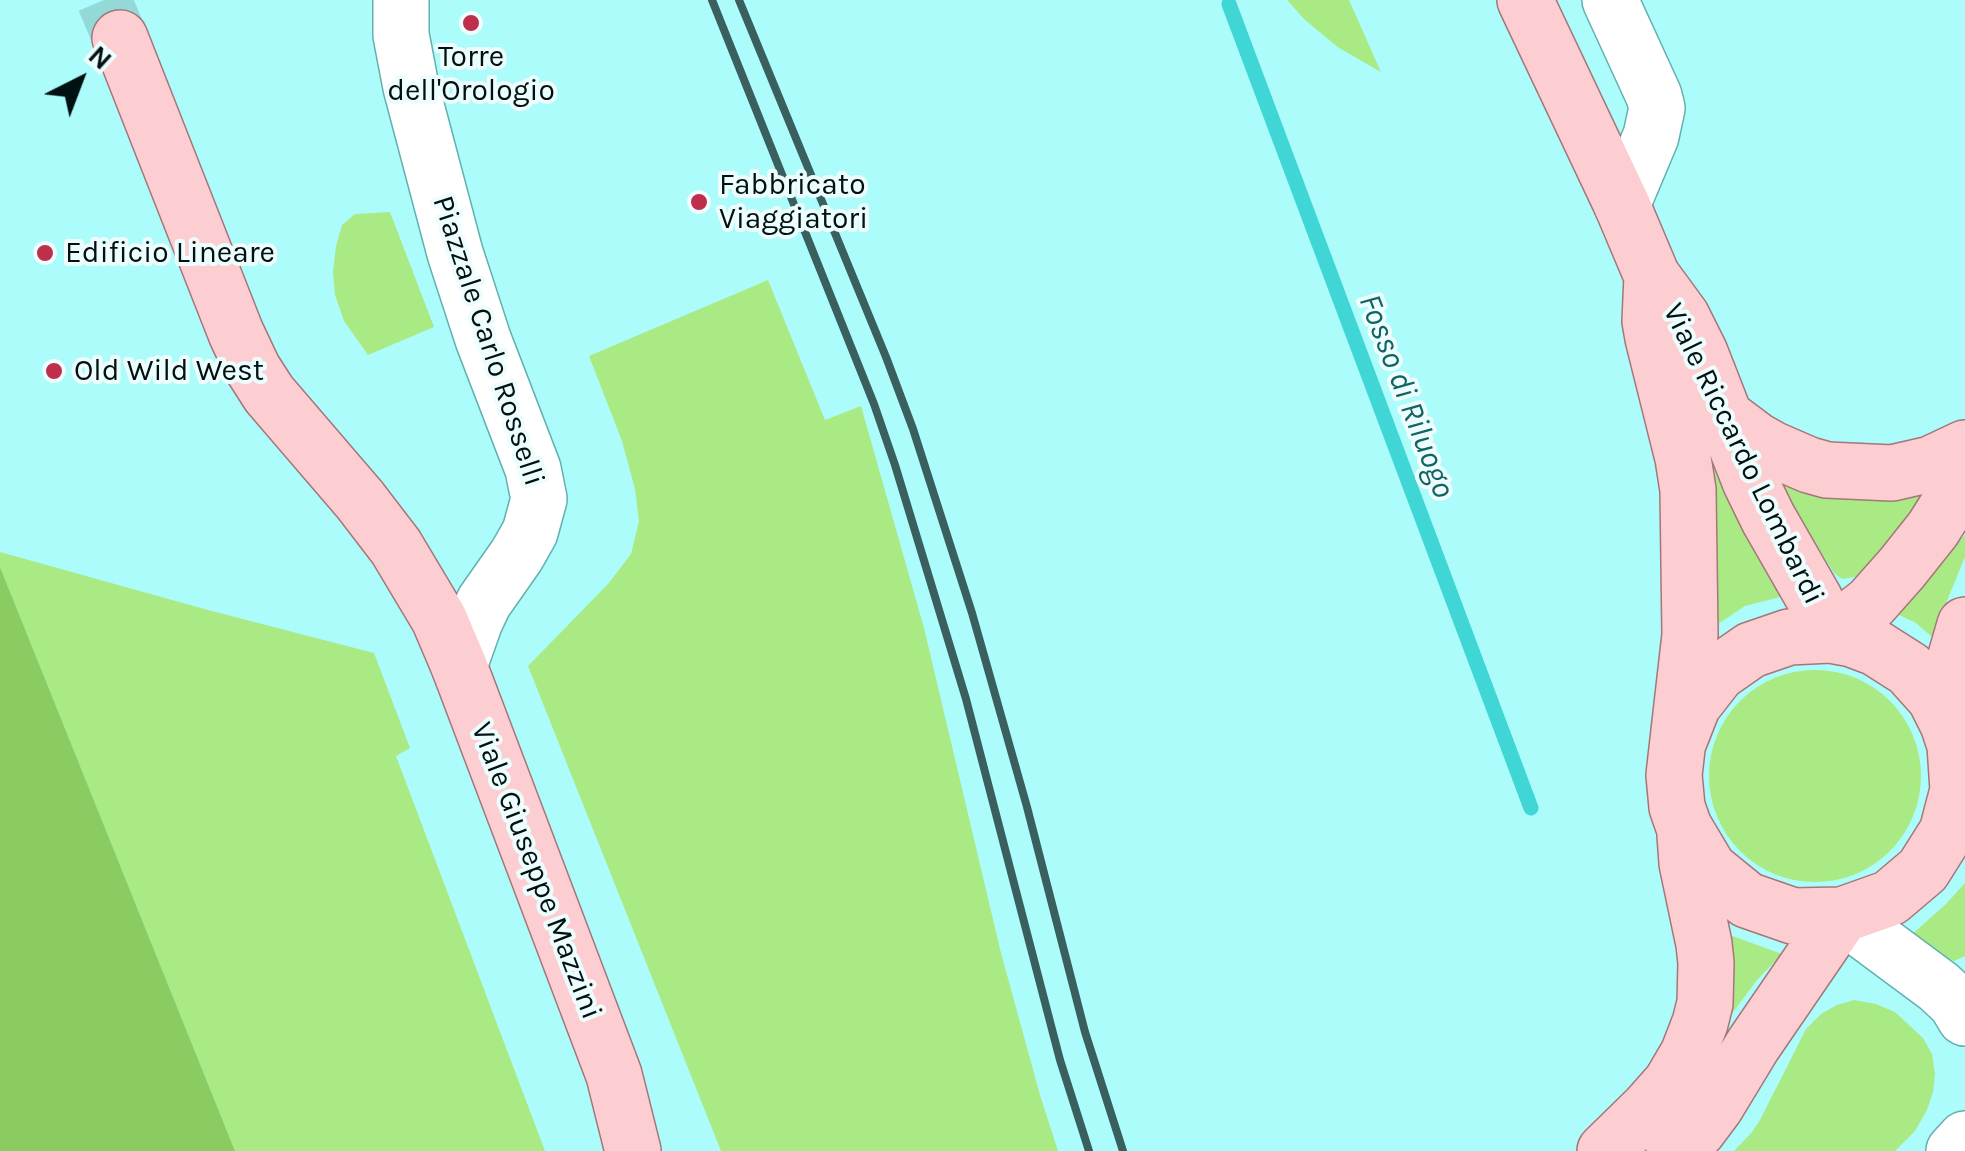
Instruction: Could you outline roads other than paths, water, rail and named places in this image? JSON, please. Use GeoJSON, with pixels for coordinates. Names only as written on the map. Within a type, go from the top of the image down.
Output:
{"type":"FeatureCollection","features":[{"type":"Feature","properties":{"kind":"main road","name":"Viale Riccardo Lombardi"},"geometry":{"type":"LineString","coordinates":[[1525,0],[1652,276],[1682,317],[1700,353],[1768,518],[1815,600],[1830,635]]}},
{"type":"Feature","properties":{"kind":"main road"},"geometry":{"type":"LineString","coordinates":[[120,38],[253,370],[396,547],[438,618],[459,666]]}},
{"type":"Feature","properties":{"kind":"main road","name":"Viale Riccardo Lombardi"},"geometry":{"type":"LineString","coordinates":[[1652,276],[1653,338],[1688,490],[1690,635],[1674,775],[1684,827],[1709,869],[1747,900],[1793,916],[1842,916],[1890,898],[1923,870],[1947,832],[1958,790],[1960,751],[1935,698],[1909,669],[1876,648],[1830,635],[1789,637],[1751,650],[1718,673],[1693,705],[1678,742]]}},
{"type":"Feature","properties":{"kind":"main road"},"geometry":{"type":"LineString","coordinates":[[1724,416],[1772,449],[1827,470],[1892,473],[1932,464],[1965,448]]}},
{"type":"Feature","properties":{"kind":"main road"},"geometry":{"type":"LineString","coordinates":[[1830,635],[1871,602],[1902,568],[1933,529],[1965,478]]}},
{"type":"Feature","properties":{"kind":"main road"},"geometry":{"type":"LineString","coordinates":[[1960,751],[1950,690],[1965,625]]}},
{"type":"Feature","properties":{"kind":"main road","name":"Viale Giuseppe Mazzini"},"geometry":{"type":"LineString","coordinates":[[459,666],[614,1075],[632,1151]]}},
{"type":"Feature","properties":{"kind":"main road"},"geometry":{"type":"LineString","coordinates":[[1605,1151],[1672,1083],[1688,1054],[1705,1003],[1706,963],[1684,827]]}},
{"type":"Feature","properties":{"kind":"main road"},"geometry":{"type":"LineString","coordinates":[[1674,1151],[1698,1130],[1716,1106],[1842,916]]}},
{"type":"Feature","properties":{"kind":"main road","name":"Viale Giuseppe Mazzini"},"geometry":{"type":"LineString","coordinates":[[614,1075],[659,1151]]}},
{"type":"Feature","properties":{"kind":"street","name":"Piazzale Carlo Rosselli"},"geometry":{"type":"LineString","coordinates":[[401,0],[401,35],[411,87],[455,253],[483,339],[534,469],[538,499],[530,532],[484,602],[459,666]]}},
{"type":"Feature","properties":{"kind":"street"},"geometry":{"type":"LineString","coordinates":[[1610,0],[1657,108],[1651,136],[1622,204]]}},
{"type":"Feature","properties":{"kind":"street"},"geometry":{"type":"LineString","coordinates":[[1842,916],[1962,1005]]}},
{"type":"Feature","properties":{"kind":"street"},"geometry":{"type":"LineString","coordinates":[[1954,1151],[1965,1139]]}},
{"type":"Feature","properties":{"kind":"waterway","name":"Fosso di Riluogo"},"geometry":{"type":"LineString","coordinates":[[1229,4],[1531,808]]}},
{"type":"Feature","properties":{"kind":"tunnel"},"geometry":{"type":"LineString","coordinates":[[104,0],[120,38]]}},
{"type":"Feature","properties":{"kind":"railway"},"geometry":{"type":"LineString","coordinates":[[712,0],[895,465],[966,699],[1060,1060],[1089,1151]]}},
{"type":"Feature","properties":{"kind":"railway"},"geometry":{"type":"LineString","coordinates":[[739,0],[913,429],[972,613],[1085,1032],[1123,1151]]}},
{"type":"Feature","properties":{"kind":"place","name":"Torre dell'Orologio"},"geometry":{"type":"Point","coordinates":[471,23]}},
{"type":"Feature","properties":{"kind":"place","name":"Fabbricato Viaggiatori"},"geometry":{"type":"Point","coordinates":[699,202]}},
{"type":"Feature","properties":{"kind":"place","name":"Edificio Lineare"},"geometry":{"type":"Point","coordinates":[45,253]}},
{"type":"Feature","properties":{"kind":"place","name":"Old Wild West"},"geometry":{"type":"Point","coordinates":[54,371]}}]}
